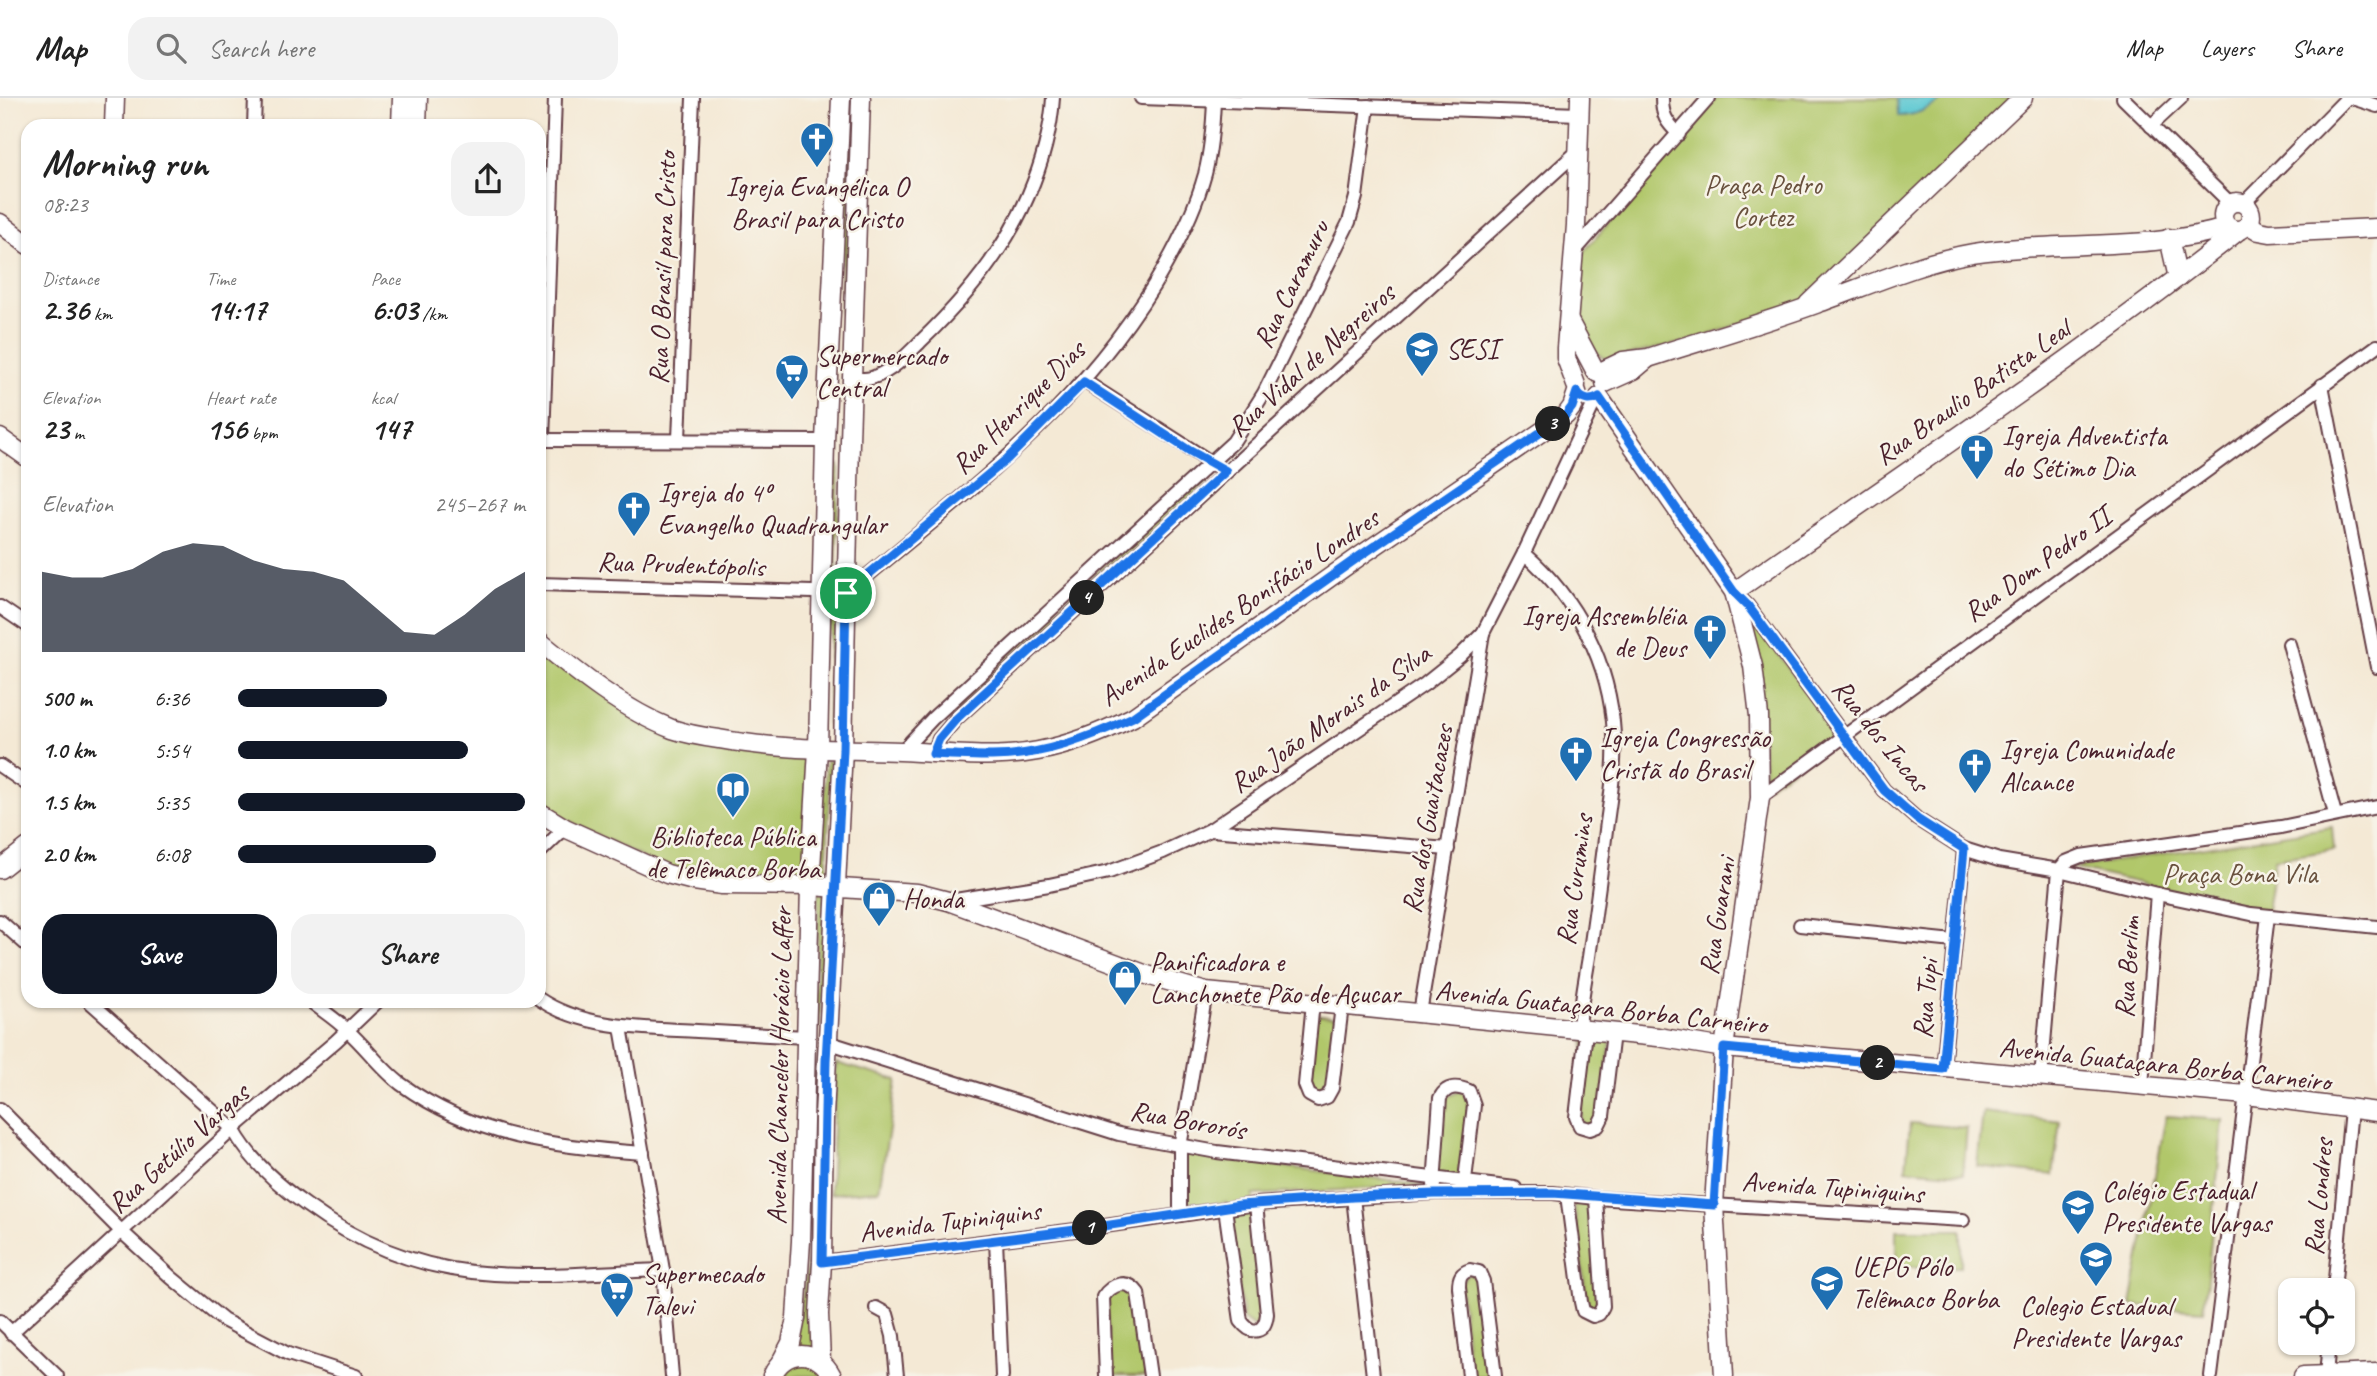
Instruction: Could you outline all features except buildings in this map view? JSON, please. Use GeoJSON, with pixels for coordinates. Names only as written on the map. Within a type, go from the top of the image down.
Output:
{"type":"FeatureCollection","features":[{"type":"Feature","properties":{"kind":"street"},"geometry":{"type":"LineString","coordinates":[[114,119],[115,98]]}},
{"type":"Feature","properties":{"kind":"street"},"geometry":{"type":"LineString","coordinates":[[254,119],[255,98]]}},
{"type":"Feature","properties":{"kind":"street"},"geometry":{"type":"LineString","coordinates":[[401,119],[402,98]]}},
{"type":"Feature","properties":{"kind":"street"},"geometry":{"type":"LineString","coordinates":[[417,119],[418,98]]}},
{"type":"Feature","properties":{"kind":"street"},"geometry":{"type":"LineString","coordinates":[[546,318],[555,98]]}},
{"type":"Feature","properties":{"kind":"street","name":"Rua O Brasil para Cristo"},"geometry":{"type":"LineString","coordinates":[[679,439],[693,98]]}},
{"type":"Feature","properties":{"kind":"street","name":"Avenida Chanceler Horácio Laffer"},"geometry":{"type":"LineString","coordinates":[[774,1372],[791,1343],[796,1318],[801,1241],[810,886],[818,749],[825,441],[841,98]]}},
{"type":"Feature","properties":{"kind":"street","name":"Avenida Chanceler Horácio Laffer"},"geometry":{"type":"LineString","coordinates":[[826,1369],[819,1314],[827,1042],[843,750],[861,98]]}},
{"type":"Feature","properties":{"kind":"street"},"geometry":{"type":"LineString","coordinates":[[853,379],[874,377],[891,368],[927,335],[974,285],[1000,247],[1028,197],[1043,155],[1052,116],[1053,98]]}},
{"type":"Feature","properties":{"kind":"street"},"geometry":{"type":"LineString","coordinates":[[1141,98],[1367,106],[1429,103],[1579,106],[1566,358],[1577,389],[1585,400],[1599,385],[1634,370],[1648,358],[1802,310],[1934,262],[1974,253],[2169,238],[2238,227],[2270,233],[2377,228]]}},
{"type":"Feature","properties":{"kind":"street"},"geometry":{"type":"LineString","coordinates":[[1662,98],[1662,113],[1667,123],[1679,134]]}},
{"type":"Feature","properties":{"kind":"street"},"geometry":{"type":"LineString","coordinates":[[1573,254],[1709,98]]}},
{"type":"Feature","properties":{"kind":"street"},"geometry":{"type":"LineString","coordinates":[[1802,310],[2023,98]]}},
{"type":"Feature","properties":{"kind":"street"},"geometry":{"type":"LineString","coordinates":[[2123,98],[2237,203],[2252,212],[2238,227]]}},
{"type":"Feature","properties":{"kind":"street"},"geometry":{"type":"LineString","coordinates":[[2151,126],[2181,98]]}},
{"type":"Feature","properties":{"kind":"street"},"geometry":{"type":"LineString","coordinates":[[2238,227],[2223,214],[2349,98],[2377,106]]}},
{"type":"Feature","properties":{"kind":"street","name":"Rua Henrique Dias"},"geometry":{"type":"LineString","coordinates":[[846,593],[1007,459],[1084,382],[1141,306],[1168,262],[1190,217],[1205,174],[1214,101]]}},
{"type":"Feature","properties":{"kind":"street","name":"Rua Caramuru"},"geometry":{"type":"LineString","coordinates":[[1212,463],[1233,442],[1264,393],[1345,231],[1356,197],[1367,106]]}},
{"type":"Feature","properties":{"kind":"street","name":"Rua Vidal de Negreiros"},"geometry":{"type":"LineString","coordinates":[[933,754],[939,739],[956,719],[1577,152]]}},
{"type":"Feature","properties":{"kind":"street"},"geometry":{"type":"LineString","coordinates":[[0,223],[21,240]]}},
{"type":"Feature","properties":{"kind":"street","name":"Rua Braulio Batista Leal"},"geometry":{"type":"LineString","coordinates":[[1734,592],[2178,278],[2238,227]]}},
{"type":"Feature","properties":{"kind":"street"},"geometry":{"type":"LineString","coordinates":[[2169,238],[2178,278]]}},
{"type":"Feature","properties":{"kind":"street","name":"Rua dos Incas"},"geometry":{"type":"LineString","coordinates":[[1569,321],[1599,385],[1734,592],[1748,606],[1884,790],[1917,819],[1964,849],[1999,860],[2059,870],[2157,894],[2267,916],[2377,927]]}},
{"type":"Feature","properties":{"kind":"street","name":"Rua Dom Pedro II"},"geometry":{"type":"LineString","coordinates":[[1760,799],[2377,346]]}},
{"type":"Feature","properties":{"kind":"street"},"geometry":{"type":"LineString","coordinates":[[1577,389],[1580,375],[1588,372],[1599,385]]}},
{"type":"Feature","properties":{"kind":"street"},"geometry":{"type":"LineString","coordinates":[[1084,382],[1226,471]]}},
{"type":"Feature","properties":{"kind":"street","name":"Rua João Morais da Silva"},"geometry":{"type":"LineString","coordinates":[[948,901],[1110,872],[1210,830],[1425,684],[1483,633],[1524,553],[1599,385]]}},
{"type":"Feature","properties":{"kind":"street"},"geometry":{"type":"LineString","coordinates":[[2322,385],[2377,667]]}},
{"type":"Feature","properties":{"kind":"street","name":"Avenida Euclides Bonifácio Londres"},"geometry":{"type":"LineString","coordinates":[[546,646],[597,686],[674,730],[752,745],[818,749],[994,756],[1038,751],[1100,733],[1133,717],[1360,556],[1566,415],[1572,407],[1577,389]]}},
{"type":"Feature","properties":{"kind":"street"},"geometry":{"type":"LineString","coordinates":[[0,438],[21,453]]}},
{"type":"Feature","properties":{"kind":"street"},"geometry":{"type":"LineString","coordinates":[[546,440],[825,441]]}},
{"type":"Feature","properties":{"kind":"street","name":"Rua Vidal de Negreiros"},"geometry":{"type":"LineString","coordinates":[[902,751],[943,708],[1212,463]]}},
{"type":"Feature","properties":{"kind":"street","name":"Rua Curumins"},"geometry":{"type":"LineString","coordinates":[[1524,553],[1548,573],[1588,633],[1610,701],[1614,736],[1611,788],[1582,1031],[1576,1117],[1580,1126],[1590,1129],[1598,1126],[1603,1116],[1613,1033]]}},
{"type":"Feature","properties":{"kind":"street","name":"Rua Prudentópolis"},"geometry":{"type":"LineString","coordinates":[[546,584],[846,593]]}},
{"type":"Feature","properties":{"kind":"street","name":"Rua Guarani"},"geometry":{"type":"LineString","coordinates":[[1724,1376],[1714,1205],[1724,1048],[1760,799],[1759,716],[1753,666],[1734,592]]}},
{"type":"Feature","properties":{"kind":"street"},"geometry":{"type":"LineString","coordinates":[[0,607],[21,621]]}},
{"type":"Feature","properties":{"kind":"street","name":"Rua dos Guaitacazes"},"geometry":{"type":"LineString","coordinates":[[1420,1013],[1483,633]]}},
{"type":"Feature","properties":{"kind":"street"},"geometry":{"type":"LineString","coordinates":[[2289,644],[2335,814]]}},
{"type":"Feature","properties":{"kind":"street"},"geometry":{"type":"LineString","coordinates":[[0,766],[21,780]]}},
{"type":"Feature","properties":{"kind":"street"},"geometry":{"type":"LineString","coordinates":[[2041,1078],[2059,870],[2066,862],[2081,856],[2281,827],[2377,807]]}},
{"type":"Feature","properties":{"kind":"street","name":"Avenida Guataçara Borba Carneiro"},"geometry":{"type":"LineString","coordinates":[[546,816],[565,828],[667,874],[722,885],[810,886],[917,893],[948,901],[1147,975],[1206,992],[1613,1033],[1724,1048],[2246,1095],[2377,1112]]}},
{"type":"Feature","properties":{"kind":"street"},"geometry":{"type":"LineString","coordinates":[[546,846],[565,828]]}},
{"type":"Feature","properties":{"kind":"street"},"geometry":{"type":"LineString","coordinates":[[1210,830],[1448,849]]}},
{"type":"Feature","properties":{"kind":"street","name":"Rua Tupi"},"geometry":{"type":"LineString","coordinates":[[1943,1069],[1964,849]]}},
{"type":"Feature","properties":{"kind":"street"},"geometry":{"type":"LineString","coordinates":[[0,869],[21,852]]}},
{"type":"Feature","properties":{"kind":"street","name":"Rua Berlim"},"geometry":{"type":"LineString","coordinates":[[2142,1086],[2157,894]]}},
{"type":"Feature","properties":{"kind":"street"},"geometry":{"type":"LineString","coordinates":[[2211,1376],[2267,916]]}},
{"type":"Feature","properties":{"kind":"street"},"geometry":{"type":"LineString","coordinates":[[0,921],[21,940]]}},
{"type":"Feature","properties":{"kind":"street"},"geometry":{"type":"LineString","coordinates":[[1800,925],[1954,941]]}},
{"type":"Feature","properties":{"kind":"street"},"geometry":{"type":"LineString","coordinates":[[1180,1215],[1180,1147],[1206,992]]}},
{"type":"Feature","properties":{"kind":"street"},"geometry":{"type":"LineString","coordinates":[[1313,1002],[1305,1085],[1309,1095],[1318,1100],[1327,1097],[1332,1088],[1342,1006]]}},
{"type":"Feature","properties":{"kind":"street"},"geometry":{"type":"LineString","coordinates":[[546,1004],[621,1027],[806,1037]]}},
{"type":"Feature","properties":{"kind":"street"},"geometry":{"type":"LineString","coordinates":[[97,1008],[233,1129],[243,1147],[294,1196],[359,1240],[425,1262],[471,1272],[525,1274],[663,1270]]}},
{"type":"Feature","properties":{"kind":"street"},"geometry":{"type":"LineString","coordinates":[[319,1008],[347,1030],[398,1082],[442,1111],[523,1139],[566,1147],[643,1153]]}},
{"type":"Feature","properties":{"kind":"street","name":"Rua Getúlio Vargas"},"geometry":{"type":"LineString","coordinates":[[12,1333],[233,1129],[371,1008]]}},
{"type":"Feature","properties":{"kind":"street"},"geometry":{"type":"LineString","coordinates":[[621,1027],[663,1270],[672,1376]]}},
{"type":"Feature","properties":{"kind":"street","name":"Rua Bororós"},"geometry":{"type":"LineString","coordinates":[[827,1042],[1119,1134],[1180,1147],[1433,1179],[1465,1180],[1553,1193]]}},
{"type":"Feature","properties":{"kind":"street"},"geometry":{"type":"LineString","coordinates":[[1435,1194],[1433,1179],[1440,1098],[1444,1091],[1451,1087],[1461,1087],[1469,1091],[1474,1105],[1465,1180]]}},
{"type":"Feature","properties":{"kind":"street"},"geometry":{"type":"LineString","coordinates":[[0,1109],[122,1232],[223,1320],[288,1354],[356,1376]]}},
{"type":"Feature","properties":{"kind":"street","name":"Rua Londres"},"geometry":{"type":"LineString","coordinates":[[2335,1278],[2351,1109]]}},
{"type":"Feature","properties":{"kind":"street","name":"Avenida Tupiniquins"},"geometry":{"type":"LineString","coordinates":[[822,1262],[1256,1204],[1353,1197],[1553,1193],[1596,1198],[1963,1220]]}},
{"type":"Feature","properties":{"kind":"street"},"geometry":{"type":"LineString","coordinates":[[1567,1195],[1580,1301],[1583,1311],[1593,1316],[1600,1314],[1603,1306],[1596,1198]]}},
{"type":"Feature","properties":{"kind":"street"},"geometry":{"type":"LineString","coordinates":[[1353,1197],[1373,1376]]}},
{"type":"Feature","properties":{"kind":"street"},"geometry":{"type":"LineString","coordinates":[[1224,1208],[1241,1321],[1248,1329],[1255,1330],[1261,1329],[1265,1324],[1266,1314],[1256,1204]]}},
{"type":"Feature","properties":{"kind":"street"},"geometry":{"type":"LineString","coordinates":[[996,1240],[1002,1376]]}},
{"type":"Feature","properties":{"kind":"street"},"geometry":{"type":"LineString","coordinates":[[1469,1376],[1459,1279],[1463,1273],[1471,1270],[1479,1272],[1483,1281],[1495,1376]]}},
{"type":"Feature","properties":{"kind":"street"},"geometry":{"type":"LineString","coordinates":[[1106,1376],[1103,1297],[1117,1284],[1125,1284],[1134,1287],[1138,1293],[1150,1376]]}},
{"type":"Feature","properties":{"kind":"street"},"geometry":{"type":"LineString","coordinates":[[876,1308],[887,1314],[891,1323],[897,1376]]}},
{"type":"Feature","properties":{"kind":"street"},"geometry":{"type":"LineString","coordinates":[[0,1321],[57,1376]]}},
{"type":"Feature","properties":{"kind":"street"},"geometry":{"type":"LineString","coordinates":[[774,1372],[797,1354],[814,1357],[826,1369]]}},
{"type":"Feature","properties":{"kind":"street"},"geometry":{"type":"LineString","coordinates":[[2326,1376],[2328,1355]]}},
{"type":"Feature","properties":{"kind":"street"},"geometry":{"type":"LineString","coordinates":[[2303,1376],[2377,1373]]}},
{"type":"Feature","properties":{"kind":"green space","name":"Praça Pedro Cortez"},"geometry":{"type":"Polygon","coordinates":[[[1717,98],[2016,98],[1809,298],[1698,339],[1607,360],[1596,353],[1583,338],[1578,321],[1580,268],[1585,250],[1717,98]]]}},
{"type":"Feature","properties":{"kind":"green space"},"geometry":{"type":"Polygon","coordinates":[[[847,114],[853,115],[846,313],[841,313],[847,114]]]}},
{"type":"Feature","properties":{"kind":"green space"},"geometry":{"type":"Polygon","coordinates":[[[834,465],[839,465],[836,569],[832,569],[834,465]]]}},
{"type":"Feature","properties":{"kind":"green space"},"geometry":{"type":"Polygon","coordinates":[[[1209,476],[1207,483],[950,719],[943,711],[1202,477],[1209,476]]]}},
{"type":"Feature","properties":{"kind":"green space"},"geometry":{"type":"Polygon","coordinates":[[[837,595],[833,728],[828,728],[831,596],[837,595]]]}},
{"type":"Feature","properties":{"kind":"green space"},"geometry":{"type":"Polygon","coordinates":[[[1751,616],[1839,738],[1766,787],[1751,616]]]}},
{"type":"Feature","properties":{"kind":"green space"},"geometry":{"type":"Polygon","coordinates":[[[546,653],[687,742],[763,754],[814,756],[804,881],[723,881],[669,871],[546,810],[546,653]]]}},
{"type":"Feature","properties":{"kind":"green space"},"geometry":{"type":"Polygon","coordinates":[[[826,761],[831,761],[826,878],[820,877],[826,761]]]}},
{"type":"Feature","properties":{"kind":"green space","name":"Praça Bona Vila"},"geometry":{"type":"Polygon","coordinates":[[[2332,827],[2334,850],[2275,859],[2267,911],[2072,868],[2332,827]]]}},
{"type":"Feature","properties":{"kind":"green space"},"geometry":{"type":"Polygon","coordinates":[[[819,892],[825,893],[819,1027],[815,1027],[819,892]]]}},
{"type":"Feature","properties":{"kind":"green space"},"geometry":{"type":"Polygon","coordinates":[[[1313,1014],[1340,1017],[1327,1096],[1310,1094],[1313,1014]]]}},
{"type":"Feature","properties":{"kind":"green space"},"geometry":{"type":"Polygon","coordinates":[[[1585,1039],[1611,1042],[1598,1126],[1581,1124],[1585,1039]]]}},
{"type":"Feature","properties":{"kind":"green space"},"geometry":{"type":"Polygon","coordinates":[[[836,1063],[897,1080],[879,1190],[830,1194],[836,1063]]]}},
{"type":"Feature","properties":{"kind":"green space"},"geometry":{"type":"Polygon","coordinates":[[[814,1067],[817,1067],[814,1249],[816,1338],[833,1376],[775,1376],[795,1335],[811,1249],[814,1067]]]}},
{"type":"Feature","properties":{"kind":"green space"},"geometry":{"type":"Polygon","coordinates":[[[1461,1091],[1472,1102],[1458,1177],[1435,1175],[1443,1098],[1461,1091]]]}},
{"type":"Feature","properties":{"kind":"green space"},"geometry":{"type":"Polygon","coordinates":[[[1983,1112],[2060,1121],[2053,1175],[1977,1166],[1983,1112]]]}},
{"type":"Feature","properties":{"kind":"green space"},"geometry":{"type":"Polygon","coordinates":[[[2166,1116],[2223,1120],[2204,1310],[2131,1305],[2166,1116]]]}},
{"type":"Feature","properties":{"kind":"green space"},"geometry":{"type":"Polygon","coordinates":[[[1910,1123],[1967,1128],[1963,1174],[1906,1169],[1910,1123]]]}},
{"type":"Feature","properties":{"kind":"green space"},"geometry":{"type":"Polygon","coordinates":[[[1182,1154],[1430,1185],[1253,1195],[1265,1315],[1264,1323],[1254,1327],[1243,1319],[1226,1202],[1181,1209],[1182,1154]]]}},
{"type":"Feature","properties":{"kind":"green space"},"geometry":{"type":"Polygon","coordinates":[[[1592,1204],[1600,1304],[1594,1313],[1588,1310],[1574,1205],[1592,1204]]]}},
{"type":"Feature","properties":{"kind":"green space"},"geometry":{"type":"Polygon","coordinates":[[[1896,1230],[1961,1230],[1961,1267],[1896,1267],[1896,1230]]]}},
{"type":"Feature","properties":{"kind":"green space"},"geometry":{"type":"Polygon","coordinates":[[[1467,1274],[1477,1276],[1491,1376],[1470,1376],[1460,1285],[1467,1274]]]}},
{"type":"Feature","properties":{"kind":"green space"},"geometry":{"type":"Polygon","coordinates":[[[1133,1288],[1147,1376],[1108,1376],[1106,1296],[1112,1290],[1133,1288]]]}},
{"type":"Feature","properties":{"kind":"water"},"geometry":{"type":"Polygon","coordinates":[[[1897,98],[1945,98],[1923,111],[1898,116],[1897,98]]]}},
{"type":"Feature","properties":{"kind":"place","name":"Igreja Evangélica O Brasil para Cristo"},"geometry":{"type":"Point","coordinates":[817,169]}},
{"type":"Feature","properties":{"kind":"place","name":"SESI"},"geometry":{"type":"Point","coordinates":[1422,378]}},
{"type":"Feature","properties":{"kind":"place","name":"Supermercado Central"},"geometry":{"type":"Point","coordinates":[792,401]}},
{"type":"Feature","properties":{"kind":"place","name":"Igreja Adventista do Sétimo Dia"},"geometry":{"type":"Point","coordinates":[1977,481]}},
{"type":"Feature","properties":{"kind":"place","name":"Igreja do 4º Evangelho Quadrangular"},"geometry":{"type":"Point","coordinates":[634,538]}},
{"type":"Feature","properties":{"kind":"place","name":"Igreja Assembléia de Deus"},"geometry":{"type":"Point","coordinates":[1710,661]}},
{"type":"Feature","properties":{"kind":"place","name":"Igreja Congressão Cristã do Brasil"},"geometry":{"type":"Point","coordinates":[1576,783]}},
{"type":"Feature","properties":{"kind":"place","name":"Igreja Comunidade Alcance"},"geometry":{"type":"Point","coordinates":[1975,795]}},
{"type":"Feature","properties":{"kind":"place","name":"Biblioteca Pública de Telêmaco Borba"},"geometry":{"type":"Point","coordinates":[733,819]}},
{"type":"Feature","properties":{"kind":"place","name":"Honda"},"geometry":{"type":"Point","coordinates":[879,928]}},
{"type":"Feature","properties":{"kind":"place","name":"Panificadora e Lanchonete Pão de Açucar"},"geometry":{"type":"Point","coordinates":[1125,1007]}},
{"type":"Feature","properties":{"kind":"place","name":"Colégio Estadual Presidente Vargas"},"geometry":{"type":"Point","coordinates":[2078,1236]}},
{"type":"Feature","properties":{"kind":"place","name":"Colegio Estadual Presidente Vargas"},"geometry":{"type":"Point","coordinates":[2096,1288]}},
{"type":"Feature","properties":{"kind":"place","name":"UEPG Pólo Telêmaco Borba"},"geometry":{"type":"Point","coordinates":[1827,1312]}},
{"type":"Feature","properties":{"kind":"place","name":"Supermecado Talevi"},"geometry":{"type":"Point","coordinates":[617,1319]}},
{"type":"Feature","properties":{"kind":"route"},"geometry":{"type":"LineString","coordinates":[[1084,382],[1190,451],[1226,471],[956,719],[939,739],[933,754],[994,756],[1038,751],[1069,743],[1100,733],[1133,717],[1360,556],[1566,415],[1577,392],[1585,400],[1599,397],[1734,592],[1748,606],[1884,790],[1917,819],[1964,849],[1943,1069],[1724,1048],[1714,1205],[1553,1193],[1353,1197],[1240,1205],[1091,1228],[822,1262],[824,1116],[843,750],[846,593],[1007,459],[1084,382]]}}]}
